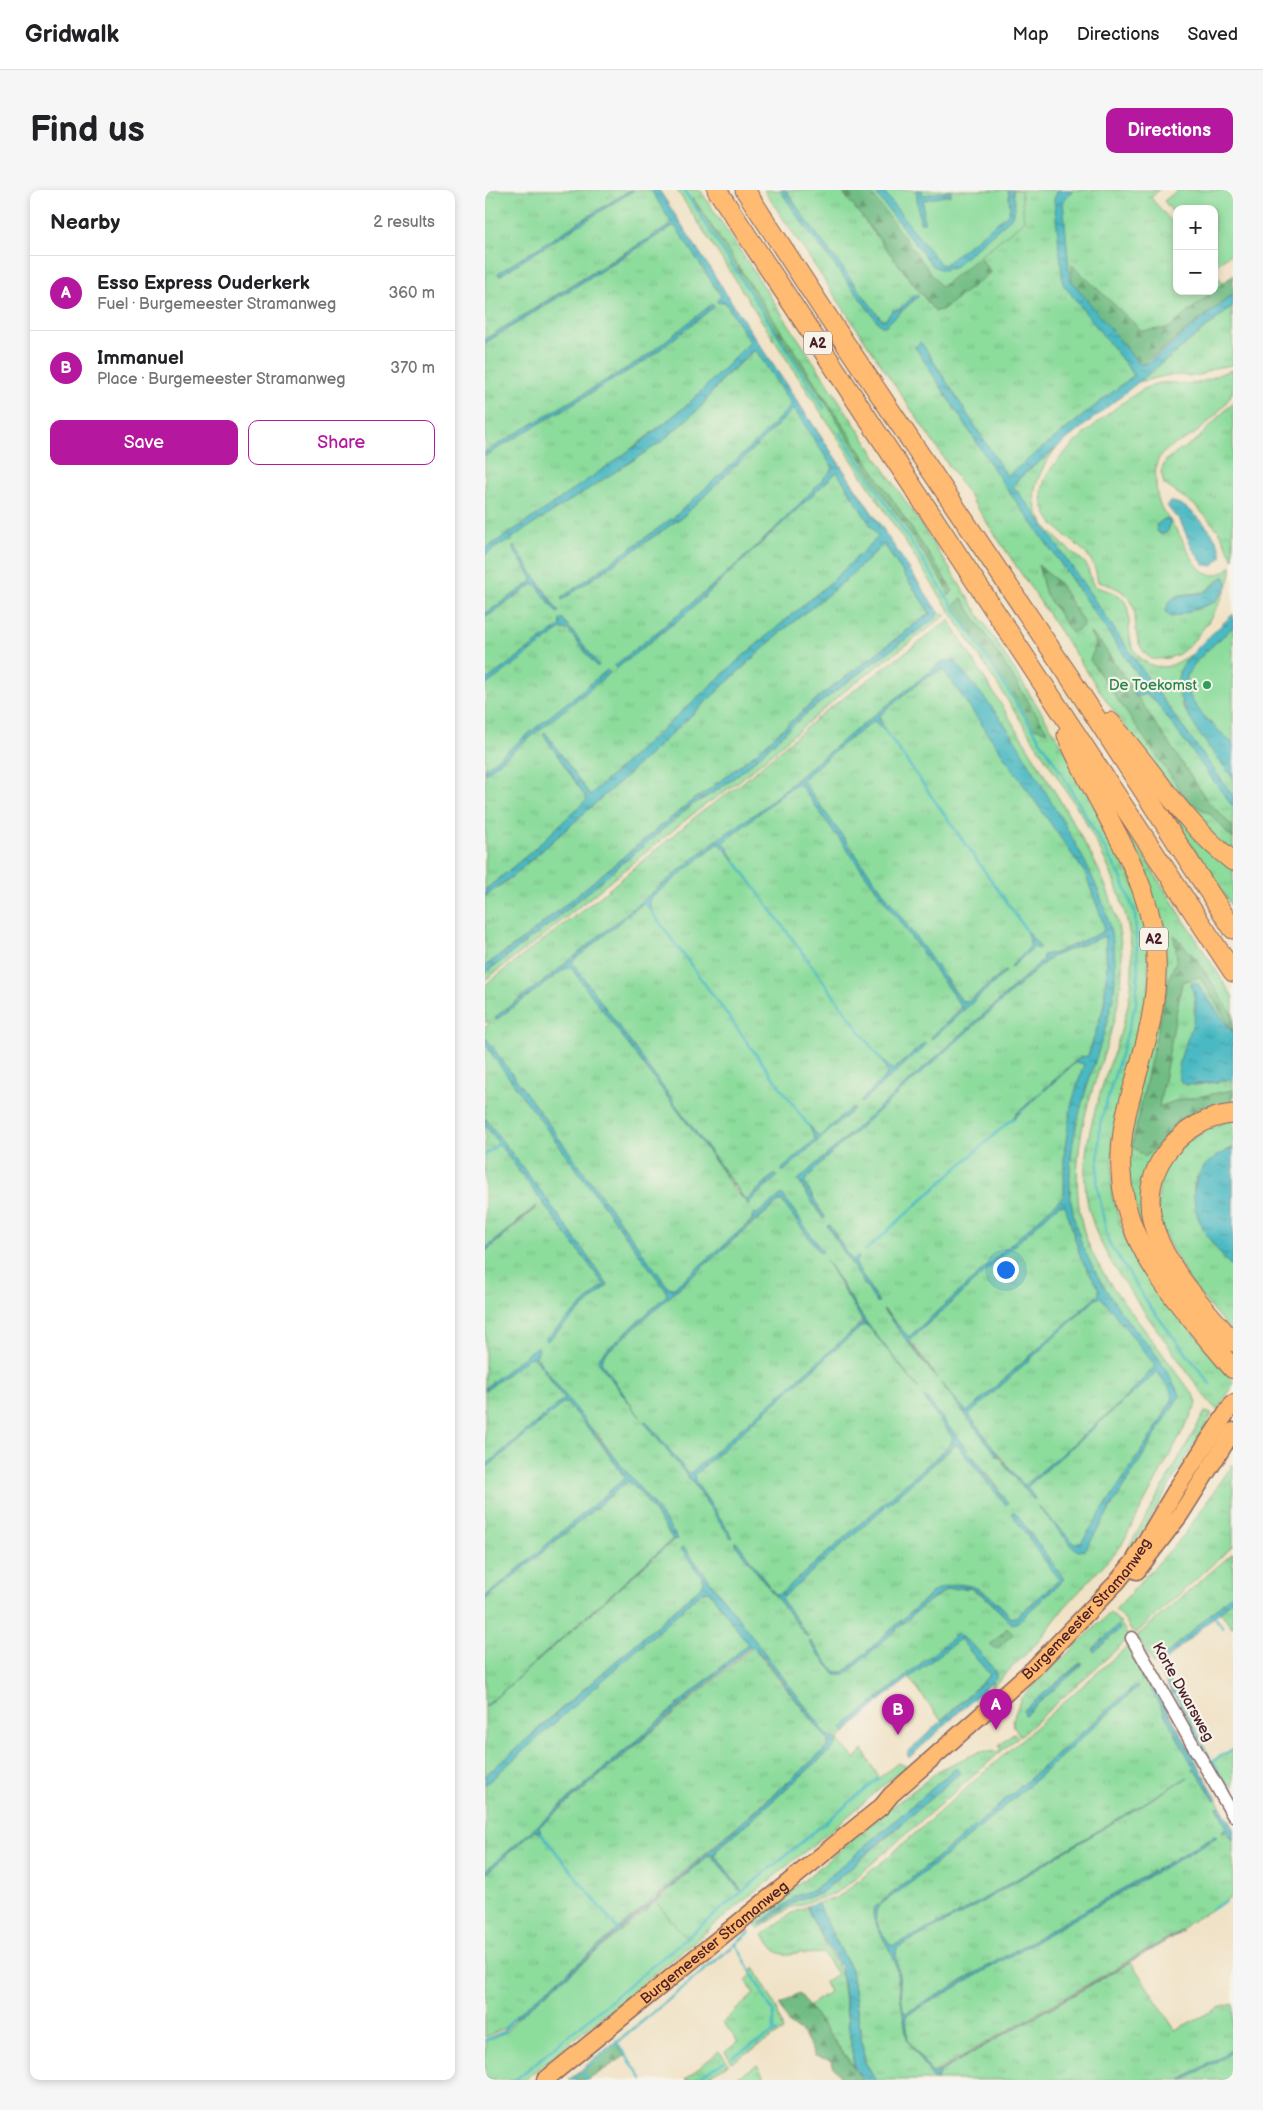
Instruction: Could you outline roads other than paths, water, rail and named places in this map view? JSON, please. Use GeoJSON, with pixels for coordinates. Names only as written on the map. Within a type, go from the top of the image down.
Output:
{"type":"FeatureCollection","features":[{"type":"Feature","properties":{"kind":"highway","name":"A2"},"geometry":{"type":"LineString","coordinates":[[717,190],[1233,972]]}},
{"type":"Feature","properties":{"kind":"highway","name":"A2"},"geometry":{"type":"LineString","coordinates":[[745,190],[843,340],[1069,676],[1233,928]]}},
{"type":"Feature","properties":{"kind":"highway","name":"A2"},"geometry":{"type":"LineString","coordinates":[[1069,676],[1136,751],[1198,833],[1233,861]]}},
{"type":"Feature","properties":{"kind":"highway","name":"A2"},"geometry":{"type":"LineString","coordinates":[[1050,694],[1080,767],[1135,870],[1149,908],[1155,944],[1155,991],[1150,1024],[1125,1116],[1120,1144],[1121,1190],[1128,1216],[1138,1242],[1161,1281],[1233,1369]]}},
{"type":"Feature","properties":{"kind":"highway"},"geometry":{"type":"LineString","coordinates":[[1233,1114],[1210,1118],[1191,1128],[1176,1140],[1158,1167],[1151,1199],[1154,1231],[1164,1254],[1200,1304],[1233,1342]]}},
{"type":"Feature","properties":{"kind":"main road","name":"Burgemeester Stramanweg"},"geometry":{"type":"LineString","coordinates":[[545,2080],[882,1806],[891,1795],[1033,1668],[1117,1582],[1134,1560],[1177,1488],[1233,1403]]}},
{"type":"Feature","properties":{"kind":"main road","name":"Burgemeester Stramanweg"},"geometry":{"type":"LineString","coordinates":[[882,1806],[895,1800],[1012,1697],[1119,1593],[1153,1553],[1180,1515],[1233,1431]]}},
{"type":"Feature","properties":{"kind":"street","name":"Korte Dwarsweg"},"geometry":{"type":"LineString","coordinates":[[1133,1638],[1233,1815]]}},
{"type":"Feature","properties":{"kind":"water"},"geometry":{"type":"Polygon","coordinates":[[[630,190],[634,190],[499,276],[498,273],[630,190]]]}},
{"type":"Feature","properties":{"kind":"water"},"geometry":{"type":"Polygon","coordinates":[[[651,190],[659,190],[755,338],[938,612],[936,618],[822,701],[738,774],[708,796],[693,804],[551,923],[485,973],[485,966],[526,937],[695,798],[701,796],[756,753],[820,696],[930,613],[884,544],[846,580],[782,631],[623,779],[513,876],[485,896],[485,890],[530,853],[587,799],[543,734],[545,732],[590,795],[743,656],[831,582],[878,537],[837,472],[687,613],[616,669],[614,666],[728,572],[782,522],[833,468],[794,409],[685,515],[562,600],[561,598],[674,517],[756,442],[790,407],[790,402],[756,351],[753,351],[722,379],[701,407],[660,443],[512,538],[512,541],[503,543],[485,555],[485,549],[636,446],[686,406],[750,342],[725,302],[718,303],[716,301],[721,296],[675,226],[671,227],[669,224],[671,222],[651,190]]]}},
{"type":"Feature","properties":{"kind":"water"},"geometry":{"type":"Polygon","coordinates":[[[780,190],[786,190],[803,216],[882,320],[885,320],[893,310],[898,310],[917,294],[919,296],[885,326],[881,326],[800,220],[780,190]]]}},
{"type":"Feature","properties":{"kind":"water"},"geometry":{"type":"Polygon","coordinates":[[[873,190],[882,190],[940,264],[944,265],[1008,214],[1010,207],[1008,190],[1013,190],[1015,209],[1011,218],[953,268],[943,270],[933,266],[873,190]]]}},
{"type":"Feature","properties":{"kind":"water"},"geometry":{"type":"Polygon","coordinates":[[[916,190],[921,190],[923,195],[951,191],[951,195],[923,200],[924,223],[920,223],[916,190]]]}},
{"type":"Feature","properties":{"kind":"water"},"geometry":{"type":"Polygon","coordinates":[[[1058,190],[1073,190],[1063,201],[1070,279],[1139,364],[1146,364],[1233,294],[1233,306],[1019,478],[1013,486],[1035,513],[1156,690],[1233,796],[1233,807],[1153,698],[1145,694],[1136,697],[1134,694],[1139,677],[1006,488],[915,347],[920,342],[925,348],[1007,476],[1134,375],[1063,284],[1054,199],[1058,190]]]}},
{"type":"Feature","properties":{"kind":"water"},"geometry":{"type":"Polygon","coordinates":[[[669,226],[670,228],[485,343],[485,339],[669,226]]]}},
{"type":"Feature","properties":{"kind":"water"},"geometry":{"type":"Polygon","coordinates":[[[712,304],[714,307],[648,359],[485,456],[485,452],[645,357],[712,304]]]}},
{"type":"Feature","properties":{"kind":"water"},"geometry":{"type":"Polygon","coordinates":[[[1170,502],[1177,503],[1195,514],[1211,532],[1221,551],[1221,558],[1213,566],[1204,565],[1192,548],[1179,518],[1167,506],[1170,502]]]}},
{"type":"Feature","properties":{"kind":"water"},"geometry":{"type":"Polygon","coordinates":[[[1164,519],[1170,520],[1169,529],[1166,533],[1160,534],[1157,531],[1156,525],[1164,519]]]}},
{"type":"Feature","properties":{"kind":"water"},"geometry":{"type":"Polygon","coordinates":[[[514,546],[559,612],[557,613],[537,586],[533,584],[485,618],[485,614],[531,582],[532,578],[512,548],[514,546]]]}},
{"type":"Feature","properties":{"kind":"water"},"geometry":{"type":"Polygon","coordinates":[[[1224,576],[1228,586],[1215,602],[1177,616],[1171,617],[1166,613],[1171,600],[1181,595],[1206,591],[1224,576]]]}},
{"type":"Feature","properties":{"kind":"water"},"geometry":{"type":"Polygon","coordinates":[[[1233,614],[1233,627],[1198,660],[1189,672],[1186,681],[1188,691],[1200,711],[1233,744],[1233,778],[1195,727],[1180,697],[1178,683],[1180,671],[1189,657],[1233,614]]]}},
{"type":"Feature","properties":{"kind":"water"},"geometry":{"type":"Polygon","coordinates":[[[562,618],[599,665],[597,667],[568,630],[561,629],[485,686],[485,681],[561,625],[560,620],[562,618]]]}},
{"type":"Feature","properties":{"kind":"water"},"geometry":{"type":"Polygon","coordinates":[[[943,661],[955,661],[995,711],[1021,750],[1090,873],[1109,923],[1114,949],[1115,975],[1112,1002],[1079,1115],[1073,1144],[1070,1173],[1071,1202],[1078,1233],[1095,1271],[1109,1295],[1165,1368],[1180,1395],[1085,1550],[1078,1551],[1071,1545],[1038,1506],[1074,1543],[1081,1543],[1158,1425],[1173,1398],[1169,1387],[1157,1372],[1027,1487],[1034,1500],[1003,1464],[1004,1462],[1024,1486],[1117,1406],[1154,1368],[1154,1364],[1101,1297],[1096,1299],[969,1415],[999,1455],[998,1457],[941,1383],[967,1412],[1099,1294],[1099,1288],[1081,1259],[1065,1205],[1059,1205],[909,1341],[936,1378],[883,1310],[909,1337],[1064,1196],[1064,1155],[1071,1106],[1084,1064],[1076,1062],[1011,1121],[1015,1115],[1080,1057],[1088,1056],[1104,1006],[1107,966],[1105,936],[1051,957],[825,1159],[804,1182],[825,1218],[823,1219],[798,1180],[1022,980],[1043,960],[1043,955],[1055,953],[1103,932],[1104,925],[1085,873],[943,669],[920,682],[879,716],[885,732],[874,721],[842,745],[802,780],[962,1001],[969,1001],[1006,972],[932,1039],[931,1037],[960,1010],[961,1006],[800,785],[794,785],[724,842],[736,862],[721,845],[717,844],[649,900],[652,912],[643,903],[572,962],[746,1201],[775,1174],[777,1177],[748,1203],[749,1206],[571,968],[566,968],[496,1020],[495,1017],[549,977],[715,841],[759,811],[837,745],[943,661]]]}},
{"type":"Feature","properties":{"kind":"water"},"geometry":{"type":"Polygon","coordinates":[[[607,670],[610,673],[485,774],[485,769],[607,670]]]}},
{"type":"Feature","properties":{"kind":"water"},"geometry":{"type":"Polygon","coordinates":[[[1027,931],[1040,947],[1038,949],[1034,947],[1012,967],[1031,946],[1027,931]]]}},
{"type":"Feature","properties":{"kind":"water"},"geometry":{"type":"Polygon","coordinates":[[[1193,982],[1198,985],[1233,1033],[1233,1080],[1186,1085],[1179,1079],[1179,1066],[1195,1011],[1195,999],[1191,984],[1193,982]]]}},
{"type":"Feature","properties":{"kind":"water"},"geometry":{"type":"Polygon","coordinates":[[[485,1037],[668,1287],[674,1288],[752,1220],[754,1213],[757,1214],[782,1194],[823,1252],[820,1253],[781,1200],[751,1224],[604,1355],[601,1362],[640,1417],[598,1362],[600,1356],[667,1295],[665,1289],[493,1056],[485,1043],[485,1037]]]}},
{"type":"Feature","properties":{"kind":"water"},"geometry":{"type":"Polygon","coordinates":[[[924,1043],[926,1045],[861,1103],[861,1100],[888,1074],[881,1059],[893,1070],[924,1043]]]}},
{"type":"Feature","properties":{"kind":"water"},"geometry":{"type":"Polygon","coordinates":[[[851,1108],[854,1109],[783,1172],[782,1169],[815,1139],[808,1124],[819,1137],[851,1108]]]}},
{"type":"Feature","properties":{"kind":"water"},"geometry":{"type":"Polygon","coordinates":[[[485,1118],[549,1202],[608,1285],[547,1341],[545,1339],[604,1285],[485,1125],[485,1118]]]}},
{"type":"Feature","properties":{"kind":"water"},"geometry":{"type":"Polygon","coordinates":[[[1233,1148],[1233,1267],[1219,1253],[1204,1230],[1194,1202],[1198,1176],[1206,1165],[1217,1156],[1233,1148]]]}},
{"type":"Feature","properties":{"kind":"water"},"geometry":{"type":"Polygon","coordinates":[[[537,1205],[485,1252],[485,1249],[537,1205]]]}},
{"type":"Feature","properties":{"kind":"water"},"geometry":{"type":"Polygon","coordinates":[[[829,1225],[852,1260],[858,1256],[859,1258],[855,1263],[879,1302],[876,1302],[827,1226],[829,1225]]]}},
{"type":"Feature","properties":{"kind":"water"},"geometry":{"type":"Polygon","coordinates":[[[826,1260],[866,1322],[919,1389],[871,1330],[866,1325],[862,1326],[694,1475],[695,1481],[733,1537],[731,1538],[693,1483],[644,1422],[646,1421],[689,1474],[862,1323],[826,1260]]]}},
{"type":"Feature","properties":{"kind":"water"},"geometry":{"type":"Polygon","coordinates":[[[537,1346],[539,1349],[536,1357],[652,1503],[678,1539],[673,1540],[485,1707],[673,1539],[641,1493],[628,1481],[485,1600],[485,1597],[625,1478],[600,1442],[567,1404],[564,1403],[485,1469],[485,1466],[564,1399],[535,1358],[530,1357],[485,1391],[485,1388],[537,1346]]]}},
{"type":"Feature","properties":{"kind":"water"},"geometry":{"type":"Polygon","coordinates":[[[926,1397],[1008,1503],[1006,1505],[956,1444],[781,1599],[807,1637],[734,1543],[737,1542],[775,1594],[781,1593],[950,1445],[953,1438],[924,1398],[926,1397]]]}},
{"type":"Feature","properties":{"kind":"water"},"geometry":{"type":"Polygon","coordinates":[[[1015,1512],[1064,1579],[1018,1622],[1012,1624],[984,1595],[970,1588],[948,1589],[925,1604],[845,1675],[835,1675],[809,1642],[811,1641],[835,1672],[844,1672],[934,1591],[946,1586],[968,1585],[977,1588],[995,1600],[1011,1618],[1016,1617],[1059,1580],[1011,1513],[1015,1512]]]}},
{"type":"Feature","properties":{"kind":"water"},"geometry":{"type":"Polygon","coordinates":[[[684,1547],[828,1736],[836,1739],[835,1746],[717,1850],[715,1855],[742,1891],[738,1889],[712,1855],[708,1856],[517,2018],[515,2016],[654,1900],[828,1747],[828,1740],[762,1656],[753,1647],[749,1648],[539,1827],[541,1833],[534,1831],[485,1874],[485,1871],[748,1644],[709,1591],[702,1592],[485,1785],[485,1776],[703,1585],[702,1577],[681,1549],[684,1547]]]}},
{"type":"Feature","properties":{"kind":"water"},"geometry":{"type":"Polygon","coordinates":[[[1233,1593],[1233,1600],[1161,1664],[1176,1692],[1173,1695],[1156,1664],[1233,1593]]]}},
{"type":"Feature","properties":{"kind":"water"},"geometry":{"type":"Polygon","coordinates":[[[1118,1625],[1120,1629],[1094,1652],[1093,1649],[1118,1625]]]}},
{"type":"Feature","properties":{"kind":"water"},"geometry":{"type":"Polygon","coordinates":[[[957,1634],[974,1646],[983,1656],[996,1673],[996,1678],[909,1758],[907,1753],[990,1675],[960,1639],[883,1698],[845,1733],[842,1728],[957,1634]]]}},
{"type":"Feature","properties":{"kind":"water"},"geometry":{"type":"Polygon","coordinates":[[[1082,1662],[1082,1665],[1025,1715],[1024,1710],[1082,1662]]]}},
{"type":"Feature","properties":{"kind":"water"},"geometry":{"type":"Polygon","coordinates":[[[1147,1675],[1217,1799],[1214,1800],[1197,1772],[1192,1770],[1194,1768],[1146,1680],[1142,1681],[1141,1678],[1147,1675]]]}},
{"type":"Feature","properties":{"kind":"water"},"geometry":{"type":"Polygon","coordinates":[[[1136,1685],[1138,1687],[1013,1800],[948,1854],[881,1904],[877,1909],[876,1919],[881,1931],[892,1946],[953,1917],[1188,1777],[964,1913],[898,1947],[896,1951],[903,2010],[906,2013],[1214,1836],[1217,1837],[906,2016],[908,2040],[932,2073],[936,2073],[1183,1931],[941,2071],[937,2077],[938,2080],[934,2080],[907,2039],[895,1961],[874,1919],[874,1908],[972,1829],[1136,1685]]]}},
{"type":"Feature","properties":{"kind":"water"},"geometry":{"type":"Polygon","coordinates":[[[956,1768],[960,1773],[820,1894],[799,1899],[761,1925],[759,1924],[798,1895],[814,1890],[956,1768]]]}},
{"type":"Feature","properties":{"kind":"water"},"geometry":{"type":"Polygon","coordinates":[[[1220,1806],[1233,1829],[1233,1841],[1227,1830],[1222,1832],[1226,1826],[1217,1807],[1220,1806]]]}},
{"type":"Feature","properties":{"kind":"water"},"geometry":{"type":"Polygon","coordinates":[[[817,1903],[851,1970],[865,2062],[876,2080],[863,2080],[854,2067],[841,1968],[809,1913],[807,1906],[817,1903]]]}},
{"type":"Feature","properties":{"kind":"water"},"geometry":{"type":"Polygon","coordinates":[[[1233,2049],[1233,2052],[1185,2080],[1181,2080],[1233,2049]]]}},
{"type":"Feature","properties":{"kind":"waterway"},"geometry":{"type":"LineString","coordinates":[[684,190],[824,408]]}},
{"type":"Feature","properties":{"kind":"waterway"},"geometry":{"type":"LineString","coordinates":[[840,433],[1059,769],[1121,877],[1135,913],[1138,971],[1136,1004],[1100,1124],[1097,1185],[1108,1241],[1151,1308],[1210,1384]]}},
{"type":"Feature","properties":{"kind":"waterway"},"geometry":{"type":"LineString","coordinates":[[884,729],[1027,931]]}},
{"type":"Feature","properties":{"kind":"waterway"},"geometry":{"type":"LineString","coordinates":[[736,862],[881,1060]]}},
{"type":"Feature","properties":{"kind":"waterway"},"geometry":{"type":"LineString","coordinates":[[652,912],[808,1125]]}},
{"type":"Feature","properties":{"kind":"waterway"},"geometry":{"type":"LineString","coordinates":[[865,1251],[1013,1118]]}},
{"type":"Feature","properties":{"kind":"waterway"},"geometry":{"type":"LineString","coordinates":[[485,1155],[499,1143]]}},
{"type":"Feature","properties":{"kind":"waterway"},"geometry":{"type":"LineString","coordinates":[[1214,1616],[1223,1628]]}},
{"type":"Feature","properties":{"kind":"waterway"},"geometry":{"type":"LineString","coordinates":[[1175,1693],[1233,1801]]}},
{"type":"Feature","properties":{"kind":"waterway"},"geometry":{"type":"LineString","coordinates":[[1227,1788],[1213,1761],[1233,1749]]}},
{"type":"Feature","properties":{"kind":"waterway"},"geometry":{"type":"LineString","coordinates":[[515,2080],[879,1778]]}},
{"type":"Feature","properties":{"kind":"waterway"},"geometry":{"type":"LineString","coordinates":[[541,1833],[619,1931]]}},
{"type":"Feature","properties":{"kind":"waterway"},"geometry":{"type":"LineString","coordinates":[[1212,1909],[1226,1901]]}},
{"type":"Feature","properties":{"kind":"waterway"},"geometry":{"type":"LineString","coordinates":[[572,2080],[750,1932]]}},
{"type":"Feature","properties":{"kind":"waterway"},"geometry":{"type":"LineString","coordinates":[[736,1944],[774,2014],[774,2033]]}},
{"type":"Feature","properties":{"kind":"waterway"},"geometry":{"type":"LineString","coordinates":[[485,2040],[503,2032],[514,2018]]}},
{"type":"Feature","properties":{"kind":"waterway"},"geometry":{"type":"LineString","coordinates":[[732,2057],[777,2031]]}},
{"type":"Feature","properties":{"kind":"waterway"},"geometry":{"type":"LineString","coordinates":[[616,2041],[643,2080]]}},
{"type":"Feature","properties":{"kind":"waterway"},"geometry":{"type":"LineString","coordinates":[[694,2080],[724,2062]]}},
{"type":"Feature","properties":{"kind":"waterway"},"geometry":{"type":"LineString","coordinates":[[582,2072],[587,2080]]}},
{"type":"Feature","properties":{"kind":"place","name":"De Toekomst"},"geometry":{"type":"Point","coordinates":[1207,685]}},
{"type":"Feature","properties":{"kind":"place","name":"Esso Express Ouderkerk"},"geometry":{"type":"Point","coordinates":[996,1730]}},
{"type":"Feature","properties":{"kind":"place","name":"Immanuel"},"geometry":{"type":"Point","coordinates":[898,1735]}}]}
